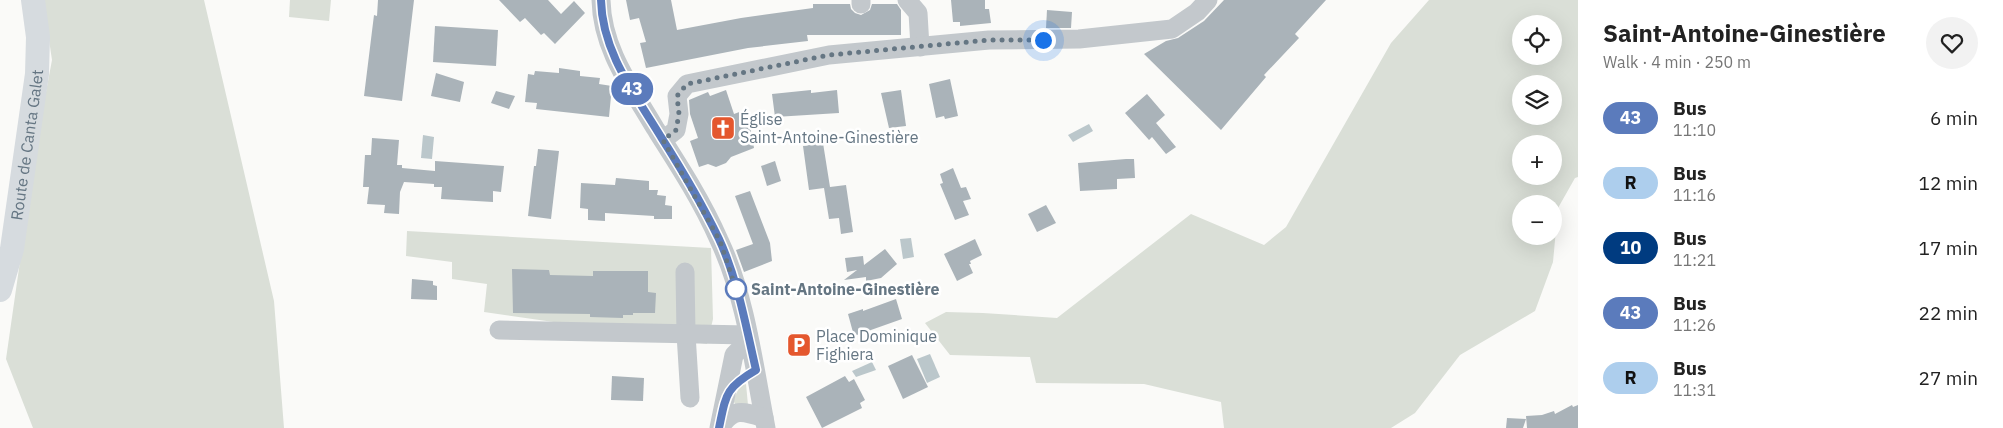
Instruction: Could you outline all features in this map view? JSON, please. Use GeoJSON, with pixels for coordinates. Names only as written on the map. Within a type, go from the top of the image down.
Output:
{"type":"FeatureCollection","features":[{"type":"Feature","properties":{"kind":"main road","name":"Route de Canta Galet"},"geometry":{"type":"LineString","coordinates":[[0,290],[12,249],[37,74],[38,36],[33,0]]}},
{"type":"Feature","properties":{"kind":"street"},"geometry":{"type":"LineString","coordinates":[[601,0],[606,33],[618,68],[663,140],[720,241],[731,270],[749,340],[765,423]]}},
{"type":"Feature","properties":{"kind":"street"},"geometry":{"type":"LineString","coordinates":[[907,0],[918,13],[920,47]]}},
{"type":"Feature","properties":{"kind":"street"},"geometry":{"type":"LineString","coordinates":[[663,140],[676,130],[679,114],[677,96],[687,84],[829,55],[989,40],[1079,39],[1166,30],[1172,29],[1196,12],[1208,0]]}},
{"type":"Feature","properties":{"kind":"street"},"geometry":{"type":"LineString","coordinates":[[685,272],[690,398]]}},
{"type":"Feature","properties":{"kind":"street"},"geometry":{"type":"LineString","coordinates":[[499,330],[686,334],[749,340]]}},
{"type":"Feature","properties":{"kind":"street"},"geometry":{"type":"LineString","coordinates":[[720,428],[734,355],[749,340]]}},
{"type":"Feature","properties":{"kind":"street"},"geometry":{"type":"LineString","coordinates":[[725,398],[737,381],[756,370]]}},
{"type":"Feature","properties":{"kind":"street"},"geometry":{"type":"LineString","coordinates":[[720,428],[726,417],[732,414],[750,413],[765,423]]}},
{"type":"Feature","properties":{"kind":"shaded area"},"geometry":{"type":"Polygon","coordinates":[[[43,0],[204,0],[274,301],[284,428],[33,428],[6,359],[39,129],[52,60],[43,0]]]}},
{"type":"Feature","properties":{"kind":"shaded area"},"geometry":{"type":"Polygon","coordinates":[[[290,0],[331,0],[329,21],[289,17],[290,0]]]}},
{"type":"Feature","properties":{"kind":"shaded area"},"geometry":{"type":"Polygon","coordinates":[[[1429,0],[1578,0],[1578,177],[1575,178],[1562,201],[1562,195],[1512,195],[1512,245],[1555,245],[1553,262],[1535,311],[1460,355],[1415,413],[1391,428],[1224,428],[1221,402],[1144,384],[1036,383],[1030,357],[950,355],[925,323],[946,312],[1057,318],[1191,214],[1264,245],[1286,227],[1391,43],[1429,0]]]}},
{"type":"Feature","properties":{"kind":"shaded area"},"geometry":{"type":"Polygon","coordinates":[[[1089,124],[1093,131],[1073,142],[1068,135],[1089,124]]]}},
{"type":"Feature","properties":{"kind":"shaded area"},"geometry":{"type":"Polygon","coordinates":[[[423,135],[434,137],[432,159],[421,158],[423,135]]]}},
{"type":"Feature","properties":{"kind":"shaded area"},"geometry":{"type":"Polygon","coordinates":[[[407,231],[711,248],[713,319],[707,344],[484,312],[487,284],[452,279],[452,262],[406,256],[407,231]]]}},
{"type":"Feature","properties":{"kind":"shaded area"},"geometry":{"type":"Polygon","coordinates":[[[911,238],[914,257],[903,259],[900,239],[911,238]]]}},
{"type":"Feature","properties":{"kind":"shaded area"},"geometry":{"type":"Polygon","coordinates":[[[930,354],[940,377],[927,383],[917,359],[930,354]]]}},
{"type":"Feature","properties":{"kind":"shaded area"},"geometry":{"type":"Polygon","coordinates":[[[872,362],[876,370],[856,377],[852,371],[872,362]]]}},
{"type":"Feature","properties":{"kind":"shaded area"},"geometry":{"type":"Polygon","coordinates":[[[746,384],[748,405],[736,406],[733,400],[740,386],[746,384]]]}},
{"type":"Feature","properties":{"kind":"building"},"geometry":{"type":"Polygon","coordinates":[[[378,0],[414,0],[402,101],[364,96],[374,15],[377,16],[378,0]]]}},
{"type":"Feature","properties":{"kind":"building"},"geometry":{"type":"Polygon","coordinates":[[[499,0],[548,0],[561,14],[574,1],[585,13],[555,44],[544,33],[541,35],[525,18],[520,22],[499,0]]]}},
{"type":"Feature","properties":{"kind":"building"},"geometry":{"type":"Polygon","coordinates":[[[626,0],[671,0],[677,30],[741,18],[813,8],[813,4],[850,4],[851,9],[855,13],[861,15],[870,10],[872,4],[897,4],[901,10],[901,35],[807,35],[808,41],[748,48],[646,68],[640,43],[646,42],[639,18],[630,20],[626,0]]]}},
{"type":"Feature","properties":{"kind":"building"},"geometry":{"type":"Polygon","coordinates":[[[951,0],[985,0],[985,9],[989,9],[991,23],[960,26],[960,22],[953,22],[951,0]]]}},
{"type":"Feature","properties":{"kind":"building"},"geometry":{"type":"Polygon","coordinates":[[[1224,0],[1326,0],[1295,34],[1299,38],[1264,75],[1266,77],[1221,130],[1144,54],[1166,41],[1178,38],[1204,21],[1224,0]]]}},
{"type":"Feature","properties":{"kind":"building"},"geometry":{"type":"Polygon","coordinates":[[[1047,10],[1072,12],[1071,28],[1046,28],[1047,10]]]}},
{"type":"Feature","properties":{"kind":"building"},"geometry":{"type":"Polygon","coordinates":[[[435,26],[498,30],[496,66],[433,62],[435,26]]]}},
{"type":"Feature","properties":{"kind":"building"},"geometry":{"type":"Polygon","coordinates":[[[559,68],[580,71],[580,76],[600,78],[599,84],[612,86],[609,117],[536,109],[537,103],[525,102],[528,74],[534,75],[535,71],[559,73],[559,68]]]}},
{"type":"Feature","properties":{"kind":"building"},"geometry":{"type":"Polygon","coordinates":[[[436,73],[464,82],[460,102],[431,96],[436,73]]]}},
{"type":"Feature","properties":{"kind":"building"},"geometry":{"type":"Polygon","coordinates":[[[950,79],[958,116],[945,119],[944,116],[936,118],[929,84],[950,79]]]}},
{"type":"Feature","properties":{"kind":"building","name":"Église Saint-Antoine-Ginestière"},"geometry":{"type":"Polygon","coordinates":[[[726,90],[734,114],[742,111],[746,122],[749,121],[754,148],[731,157],[726,163],[716,167],[708,164],[699,167],[690,141],[698,138],[690,114],[689,100],[708,92],[710,96],[726,90]]]}},
{"type":"Feature","properties":{"kind":"building"},"geometry":{"type":"Polygon","coordinates":[[[811,90],[811,93],[837,90],[839,113],[775,117],[772,94],[811,90]]]}},
{"type":"Feature","properties":{"kind":"building"},"geometry":{"type":"Polygon","coordinates":[[[901,90],[906,126],[889,128],[881,93],[901,90]]]}},
{"type":"Feature","properties":{"kind":"building"},"geometry":{"type":"Polygon","coordinates":[[[496,91],[515,96],[509,109],[491,103],[496,91]]]}},
{"type":"Feature","properties":{"kind":"building"},"geometry":{"type":"Polygon","coordinates":[[[1147,94],[1165,115],[1156,123],[1176,147],[1166,154],[1152,137],[1149,140],[1125,113],[1147,94]]]}},
{"type":"Feature","properties":{"kind":"building"},"geometry":{"type":"Polygon","coordinates":[[[372,138],[399,140],[397,165],[402,165],[402,168],[435,171],[435,161],[504,166],[501,192],[493,191],[493,202],[441,199],[442,187],[434,187],[434,184],[404,182],[400,192],[399,214],[384,213],[385,205],[367,204],[369,187],[363,187],[365,155],[371,155],[372,138]]]}},
{"type":"Feature","properties":{"kind":"building"},"geometry":{"type":"Polygon","coordinates":[[[823,143],[830,187],[846,185],[853,232],[841,234],[839,218],[829,219],[824,188],[809,190],[803,146],[823,143]]]}},
{"type":"Feature","properties":{"kind":"building"},"geometry":{"type":"Polygon","coordinates":[[[538,149],[559,151],[551,219],[528,216],[538,149]]]}},
{"type":"Feature","properties":{"kind":"building"},"geometry":{"type":"Polygon","coordinates":[[[1134,159],[1135,178],[1117,179],[1117,189],[1080,191],[1078,163],[1134,159]]]}},
{"type":"Feature","properties":{"kind":"building"},"geometry":{"type":"Polygon","coordinates":[[[775,161],[781,181],[767,186],[761,166],[775,161]]]}},
{"type":"Feature","properties":{"kind":"building"},"geometry":{"type":"Polygon","coordinates":[[[953,168],[961,188],[966,187],[971,199],[963,201],[969,215],[955,220],[940,184],[943,183],[940,174],[953,168]]]}},
{"type":"Feature","properties":{"kind":"building"},"geometry":{"type":"Polygon","coordinates":[[[616,178],[649,181],[649,190],[658,190],[657,195],[666,196],[665,205],[672,206],[672,219],[654,219],[654,216],[605,213],[605,221],[588,220],[588,209],[580,208],[581,183],[615,185],[616,178]]]}},
{"type":"Feature","properties":{"kind":"building"},"geometry":{"type":"Polygon","coordinates":[[[750,191],[770,243],[772,261],[744,272],[736,250],[753,244],[735,196],[750,191]]]}},
{"type":"Feature","properties":{"kind":"building"},"geometry":{"type":"Polygon","coordinates":[[[1046,205],[1056,223],[1037,232],[1028,214],[1046,205]]]}},
{"type":"Feature","properties":{"kind":"building"},"geometry":{"type":"Polygon","coordinates":[[[975,239],[982,255],[970,261],[971,264],[969,264],[973,273],[957,281],[944,254],[975,239]]]}},
{"type":"Feature","properties":{"kind":"building"},"geometry":{"type":"Polygon","coordinates":[[[885,249],[897,264],[881,278],[866,281],[866,277],[844,280],[857,270],[847,272],[845,258],[863,256],[864,265],[885,249]]]}},
{"type":"Feature","properties":{"kind":"building"},"geometry":{"type":"Polygon","coordinates":[[[512,269],[549,270],[550,275],[593,276],[593,271],[648,271],[648,292],[656,293],[655,313],[633,313],[633,315],[623,315],[623,318],[590,317],[590,314],[513,313],[512,269]]]}},
{"type":"Feature","properties":{"kind":"building"},"geometry":{"type":"Polygon","coordinates":[[[412,279],[433,281],[433,285],[437,286],[437,300],[411,299],[412,279]]]}},
{"type":"Feature","properties":{"kind":"building"},"geometry":{"type":"Polygon","coordinates":[[[896,299],[902,319],[854,336],[848,314],[863,309],[863,311],[896,299]]]}},
{"type":"Feature","properties":{"kind":"building"},"geometry":{"type":"Polygon","coordinates":[[[912,355],[928,387],[903,399],[888,366],[912,355]]]}},
{"type":"Feature","properties":{"kind":"building"},"geometry":{"type":"Polygon","coordinates":[[[612,376],[644,378],[643,401],[611,400],[612,376]]]}},
{"type":"Feature","properties":{"kind":"building"},"geometry":{"type":"Polygon","coordinates":[[[845,376],[849,382],[854,379],[865,400],[860,403],[862,408],[822,428],[806,397],[845,376]]]}},
{"type":"Feature","properties":{"kind":"building"},"geometry":{"type":"Polygon","coordinates":[[[1572,405],[1573,407],[1578,405],[1578,428],[1527,428],[1526,416],[1542,415],[1554,411],[1555,414],[1572,405]]]}},
{"type":"Feature","properties":{"kind":"building"},"geometry":{"type":"Polygon","coordinates":[[[1507,418],[1526,419],[1523,428],[1506,428],[1507,418]]]}},
{"type":"Feature","properties":{"kind":"bus line","name":"43"},"geometry":{"type":"LineString","coordinates":[[601,0],[606,33],[618,68],[705,212],[720,241],[731,270],[756,370],[737,381],[725,398],[719,428]]}},
{"type":"Feature","properties":{"kind":"place","name":"Église Saint-Antoine-Ginestière"},"geometry":{"type":"Point","coordinates":[723,128]}},
{"type":"Feature","properties":{"kind":"place","name":"Saint-Antoine-Ginestière"},"geometry":{"type":"Point","coordinates":[736,289]}},
{"type":"Feature","properties":{"kind":"place","name":"Place Dominique Fighiera"},"geometry":{"type":"Point","coordinates":[799,345]}},
{"type":"Feature","properties":{"kind":"route"},"geometry":{"type":"LineString","coordinates":[[736,289],[737,292],[731,270],[720,241],[663,140],[671,136],[676,130],[679,114],[677,96],[687,84],[829,55],[989,40],[1043,40]]}}]}
